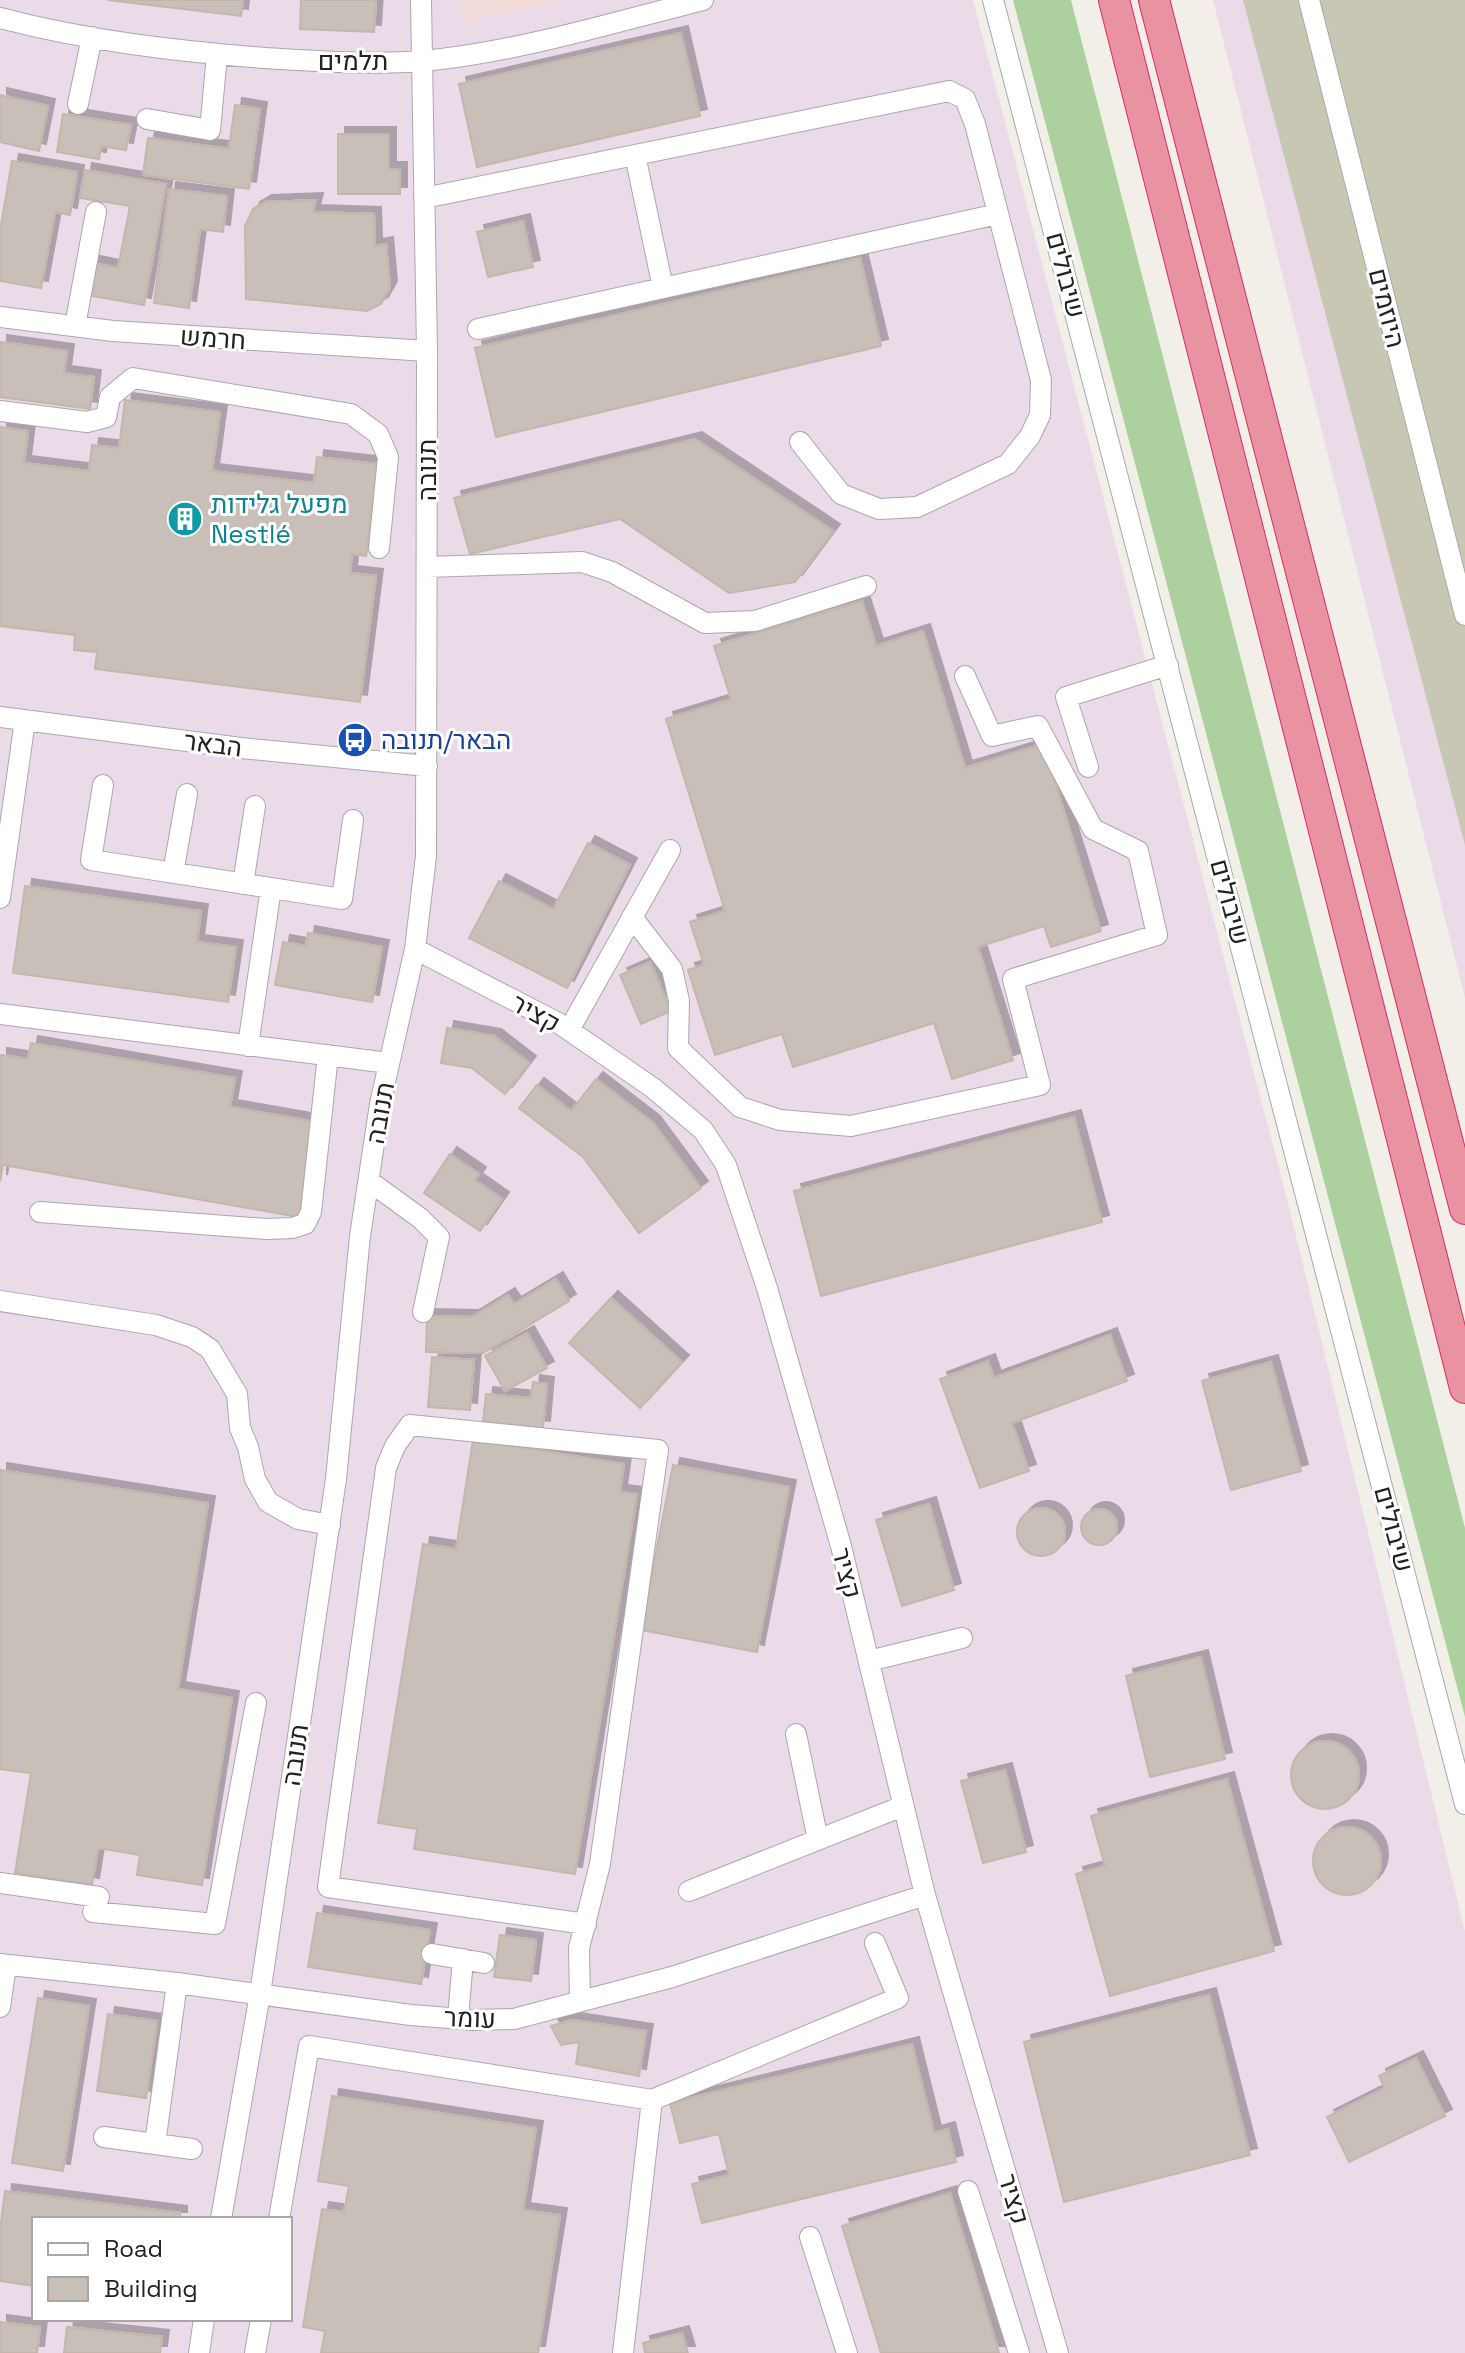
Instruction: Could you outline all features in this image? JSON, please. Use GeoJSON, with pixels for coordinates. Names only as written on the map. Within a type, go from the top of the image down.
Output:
{"type":"FeatureCollection","features":[{"type":"Feature","properties":{"kind":"highway"},"geometry":{"type":"LineString","coordinates":[[1114,0],[1465,1388]]}},
{"type":"Feature","properties":{"kind":"highway"},"geometry":{"type":"LineString","coordinates":[[1154,0],[1465,1209]]}},
{"type":"Feature","properties":{"kind":"street","name":"תנובה"},"geometry":{"type":"LineString","coordinates":[[221,2217],[260,1994],[330,1525],[360,1236],[389,1063],[415,949],[426,856],[427,351],[421,0]]}},
{"type":"Feature","properties":{"kind":"street","name":"תלמים"},"geometry":{"type":"LineString","coordinates":[[0,18],[45,30],[217,55],[322,62],[422,61],[510,48],[703,0]]}},
{"type":"Feature","properties":{"kind":"street","name":"שיבולים"},"geometry":{"type":"LineString","coordinates":[[993,0],[1465,1804]]}},
{"type":"Feature","properties":{"kind":"street","name":"היוזמים"},"geometry":{"type":"LineString","coordinates":[[1309,0],[1465,615]]}},
{"type":"Feature","properties":{"kind":"street"},"geometry":{"type":"LineString","coordinates":[[78,104],[92,37]]}},
{"type":"Feature","properties":{"kind":"street"},"geometry":{"type":"LineString","coordinates":[[147,119],[210,130],[217,55]]}},
{"type":"Feature","properties":{"kind":"street"},"geometry":{"type":"LineString","coordinates":[[424,198],[949,91],[965,99],[975,124],[1041,380],[1040,415],[1030,436],[1008,464],[917,507],[879,509],[841,494],[800,442]]}},
{"type":"Feature","properties":{"kind":"street"},"geometry":{"type":"LineString","coordinates":[[635,155],[663,288]]}},
{"type":"Feature","properties":{"kind":"street"},"geometry":{"type":"LineString","coordinates":[[75,326],[96,212]]}},
{"type":"Feature","properties":{"kind":"street"},"geometry":{"type":"LineString","coordinates":[[478,329],[998,214]]}},
{"type":"Feature","properties":{"kind":"street","name":"חרמש"},"geometry":{"type":"LineString","coordinates":[[0,317],[207,338],[427,351]]}},
{"type":"Feature","properties":{"kind":"street"},"geometry":{"type":"LineString","coordinates":[[0,411],[87,422],[106,417],[110,397],[133,378],[351,414],[378,434],[388,457],[379,548]]}},
{"type":"Feature","properties":{"kind":"street"},"geometry":{"type":"LineString","coordinates":[[427,567],[582,562],[612,572],[705,623],[755,621],[866,586]]}},
{"type":"Feature","properties":{"kind":"street"},"geometry":{"type":"LineString","coordinates":[[1088,767],[1066,697],[1168,665]]}},
{"type":"Feature","properties":{"kind":"street"},"geometry":{"type":"LineString","coordinates":[[632,917],[672,969],[679,1001],[678,1048],[740,1107],[780,1120],[851,1126],[1040,1085],[1013,979],[1157,935],[1138,851],[1093,829],[1038,726],[992,736],[965,676]]}},
{"type":"Feature","properties":{"kind":"street","name":"הבאר"},"geometry":{"type":"LineString","coordinates":[[0,717],[241,748],[427,766]]}},
{"type":"Feature","properties":{"kind":"street"},"geometry":{"type":"LineString","coordinates":[[0,898],[25,720]]}},
{"type":"Feature","properties":{"kind":"street"},"geometry":{"type":"LineString","coordinates":[[103,785],[91,860],[342,899],[353,820]]}},
{"type":"Feature","properties":{"kind":"street"},"geometry":{"type":"LineString","coordinates":[[173,873],[187,794]]}},
{"type":"Feature","properties":{"kind":"street"},"geometry":{"type":"LineString","coordinates":[[243,884],[255,806]]}},
{"type":"Feature","properties":{"kind":"street"},"geometry":{"type":"LineString","coordinates":[[569,1030],[670,850]]}},
{"type":"Feature","properties":{"kind":"street"},"geometry":{"type":"LineString","coordinates":[[248,1046],[271,888]]}},
{"type":"Feature","properties":{"kind":"street","name":"קציר"},"geometry":{"type":"LineString","coordinates":[[415,949],[569,1030],[653,1088],[703,1130],[726,1165],[767,1288],[841,1546],[925,1895],[1058,2353]]}},
{"type":"Feature","properties":{"kind":"street"},"geometry":{"type":"LineString","coordinates":[[0,1014],[389,1063]]}},
{"type":"Feature","properties":{"kind":"street"},"geometry":{"type":"LineString","coordinates":[[40,1212],[267,1229],[305,1224],[311,1212],[328,1055]]}},
{"type":"Feature","properties":{"kind":"street"},"geometry":{"type":"LineString","coordinates":[[369,1181],[420,1218],[439,1237],[423,1312]]}},
{"type":"Feature","properties":{"kind":"street"},"geometry":{"type":"LineString","coordinates":[[0,1301],[156,1325],[192,1337],[210,1349],[237,1394],[240,1428],[255,1479],[268,1502],[298,1519],[330,1525]]}},
{"type":"Feature","properties":{"kind":"street"},"geometry":{"type":"LineString","coordinates":[[580,2001],[579,1948],[586,1924],[600,1864],[658,1450],[410,1425],[395,1446],[386,1468],[328,1887],[586,1924]]}},
{"type":"Feature","properties":{"kind":"street"},"geometry":{"type":"LineString","coordinates":[[869,1661],[962,1638]]}},
{"type":"Feature","properties":{"kind":"street"},"geometry":{"type":"LineString","coordinates":[[0,1883],[99,1897],[93,1912],[215,1924],[256,1703]]}},
{"type":"Feature","properties":{"kind":"street"},"geometry":{"type":"LineString","coordinates":[[796,1734],[818,1840]]}},
{"type":"Feature","properties":{"kind":"street"},"geometry":{"type":"LineString","coordinates":[[689,1891],[903,1806]]}},
{"type":"Feature","properties":{"kind":"street","name":"עומר"},"geometry":{"type":"LineString","coordinates":[[3,1964],[177,1983],[411,2015],[514,2019],[672,1977],[925,1895]]}},
{"type":"Feature","properties":{"kind":"street"},"geometry":{"type":"LineString","coordinates":[[279,2217],[309,2046],[652,2100],[898,1998],[875,1943]]}},
{"type":"Feature","properties":{"kind":"street"},"geometry":{"type":"LineString","coordinates":[[432,1954],[484,1963]]}},
{"type":"Feature","properties":{"kind":"street"},"geometry":{"type":"LineString","coordinates":[[458,2018],[463,1959]]}},
{"type":"Feature","properties":{"kind":"street"},"geometry":{"type":"LineString","coordinates":[[0,2007],[3,1964]]}},
{"type":"Feature","properties":{"kind":"street"},"geometry":{"type":"LineString","coordinates":[[155,2144],[177,1983]]}},
{"type":"Feature","properties":{"kind":"street"},"geometry":{"type":"LineString","coordinates":[[623,2353],[652,2100]]}},
{"type":"Feature","properties":{"kind":"street"},"geometry":{"type":"LineString","coordinates":[[104,2137],[192,2149]]}},
{"type":"Feature","properties":{"kind":"street"},"geometry":{"type":"LineString","coordinates":[[968,2191],[1019,2353]]}},
{"type":"Feature","properties":{"kind":"street"},"geometry":{"type":"LineString","coordinates":[[810,2237],[847,2353]]}},
{"type":"Feature","properties":{"kind":"street"},"geometry":{"type":"LineString","coordinates":[[199,2353],[204,2321]]}},
{"type":"Feature","properties":{"kind":"street"},"geometry":{"type":"LineString","coordinates":[[255,2353],[261,2321]]}},
{"type":"Feature","properties":{"kind":"shaded area"},"geometry":{"type":"Polygon","coordinates":[[[0,0],[460,0],[461,23],[563,0],[973,0],[1288,1203],[1465,1932],[1465,2353],[0,2353],[0,0]]]}},
{"type":"Feature","properties":{"kind":"shaded area"},"geometry":{"type":"Polygon","coordinates":[[[460,0],[563,0],[461,23],[460,0]]]}},
{"type":"Feature","properties":{"kind":"shaded area"},"geometry":{"type":"Polygon","coordinates":[[[1213,0],[1465,0],[1465,998],[1213,0]]]}},
{"type":"Feature","properties":{"kind":"shaded area"},"geometry":{"type":"Polygon","coordinates":[[[1243,0],[1465,0],[1465,845],[1243,0]]]}},
{"type":"Feature","properties":{"kind":"green space"},"geometry":{"type":"Polygon","coordinates":[[[1013,0],[1071,0],[1465,1528],[1465,1717],[1013,0]]]}},
{"type":"Feature","properties":{"kind":"building"},"geometry":{"type":"Polygon","coordinates":[[[107,0],[243,0],[241,16],[107,0]]]}},
{"type":"Feature","properties":{"kind":"building"},"geometry":{"type":"Polygon","coordinates":[[[301,0],[376,0],[374,32],[300,29],[301,0]]]}},
{"type":"Feature","properties":{"kind":"building"},"geometry":{"type":"Polygon","coordinates":[[[681,33],[700,116],[477,167],[459,84],[681,33]]]}},
{"type":"Feature","properties":{"kind":"building"},"geometry":{"type":"Polygon","coordinates":[[[0,95],[48,106],[39,151],[0,142],[0,95]]]}},
{"type":"Feature","properties":{"kind":"building"},"geometry":{"type":"Polygon","coordinates":[[[235,105],[260,109],[249,189],[143,175],[148,138],[229,149],[235,105]]]}},
{"type":"Feature","properties":{"kind":"building"},"geometry":{"type":"Polygon","coordinates":[[[63,114],[131,125],[126,150],[101,146],[99,159],[57,152],[63,114]]]}},
{"type":"Feature","properties":{"kind":"building"},"geometry":{"type":"Polygon","coordinates":[[[338,134],[389,134],[389,169],[400,169],[400,194],[338,194],[338,134]]]}},
{"type":"Feature","properties":{"kind":"building"},"geometry":{"type":"Polygon","coordinates":[[[12,161],[77,172],[70,215],[55,212],[41,288],[0,281],[0,231],[12,161]]]}},
{"type":"Feature","properties":{"kind":"building"},"geometry":{"type":"Polygon","coordinates":[[[85,170],[166,184],[144,305],[87,295],[93,263],[118,268],[130,206],[80,198],[85,170]]]}},
{"type":"Feature","properties":{"kind":"building"},"geometry":{"type":"Polygon","coordinates":[[[169,189],[227,196],[223,232],[200,229],[189,308],[154,303],[169,189]]]}},
{"type":"Feature","properties":{"kind":"building"},"geometry":{"type":"Polygon","coordinates":[[[316,200],[313,212],[374,214],[375,246],[386,244],[390,288],[381,304],[367,311],[246,299],[245,226],[253,209],[265,202],[316,200]]]}},
{"type":"Feature","properties":{"kind":"building"},"geometry":{"type":"Polygon","coordinates":[[[523,221],[533,267],[488,277],[477,232],[523,221]]]}},
{"type":"Feature","properties":{"kind":"building"},"geometry":{"type":"Polygon","coordinates":[[[860,258],[881,346],[496,437],[475,348],[860,258]]]}},
{"type":"Feature","properties":{"kind":"building"},"geometry":{"type":"Polygon","coordinates":[[[0,342],[67,351],[64,373],[94,377],[90,409],[0,397],[0,342]]]}},
{"type":"Feature","properties":{"kind":"building","name":"מפעל גלידות Nestlé"},"geometry":{"type":"Polygon","coordinates":[[[125,400],[220,412],[212,471],[314,483],[317,457],[378,464],[366,556],[352,554],[350,573],[376,576],[360,702],[95,669],[97,652],[74,650],[75,635],[0,626],[0,427],[28,431],[24,463],[89,471],[92,445],[119,448],[125,400]]]}},
{"type":"Feature","properties":{"kind":"building"},"geometry":{"type":"Polygon","coordinates":[[[695,439],[833,531],[795,582],[729,593],[620,519],[470,554],[454,498],[695,439]]]}},
{"type":"Feature","properties":{"kind":"building"},"geometry":{"type":"Polygon","coordinates":[[[862,601],[876,646],[923,631],[965,768],[1043,744],[1101,931],[1051,947],[1044,926],[978,947],[1013,1060],[952,1079],[934,1023],[793,1067],[782,1034],[715,1055],[688,970],[704,965],[690,922],[725,911],[666,719],[731,699],[714,646],[862,601]]]}},
{"type":"Feature","properties":{"kind":"building"},"geometry":{"type":"Polygon","coordinates":[[[588,843],[630,865],[567,988],[469,938],[499,881],[553,909],[588,843]]]}},
{"type":"Feature","properties":{"kind":"building"},"geometry":{"type":"Polygon","coordinates":[[[25,886],[201,911],[197,942],[236,947],[228,1002],[13,973],[25,886]]]}},
{"type":"Feature","properties":{"kind":"building"},"geometry":{"type":"Polygon","coordinates":[[[308,933],[382,947],[372,1002],[275,985],[283,942],[306,946],[308,933]]]}},
{"type":"Feature","properties":{"kind":"building"},"geometry":{"type":"Polygon","coordinates":[[[650,962],[671,1011],[641,1024],[620,975],[650,962]]]}},
{"type":"Feature","properties":{"kind":"building"},"geometry":{"type":"Polygon","coordinates":[[[447,1028],[494,1036],[529,1063],[505,1094],[472,1068],[441,1063],[447,1028]]]}},
{"type":"Feature","properties":{"kind":"building"},"geometry":{"type":"Polygon","coordinates":[[[31,1043],[235,1078],[230,1107],[316,1122],[299,1217],[3,1165],[0,1182],[0,1055],[28,1059],[31,1043]]]}},
{"type":"Feature","properties":{"kind":"building"},"geometry":{"type":"Polygon","coordinates":[[[596,1079],[653,1123],[701,1188],[639,1233],[583,1157],[519,1108],[537,1085],[571,1111],[596,1079]]]}},
{"type":"Feature","properties":{"kind":"building"},"geometry":{"type":"Polygon","coordinates":[[[1074,1117],[1102,1222],[821,1296],[794,1191],[1074,1117]]]}},
{"type":"Feature","properties":{"kind":"building"},"geometry":{"type":"Polygon","coordinates":[[[450,1154],[479,1174],[475,1180],[502,1199],[480,1231],[424,1193],[450,1154]]]}},
{"type":"Feature","properties":{"kind":"building"},"geometry":{"type":"Polygon","coordinates":[[[556,1279],[569,1301],[483,1353],[426,1352],[427,1316],[472,1317],[508,1295],[514,1304],[556,1279]]]}},
{"type":"Feature","properties":{"kind":"building"},"geometry":{"type":"Polygon","coordinates":[[[611,1298],[682,1362],[640,1408],[569,1343],[611,1298]]]}},
{"type":"Feature","properties":{"kind":"building"},"geometry":{"type":"Polygon","coordinates":[[[527,1333],[547,1368],[505,1391],[485,1356],[527,1333]]]}},
{"type":"Feature","properties":{"kind":"building"},"geometry":{"type":"Polygon","coordinates":[[[1110,1335],[1127,1381],[1012,1423],[1029,1471],[980,1488],[940,1379],[988,1361],[994,1378],[1110,1335]]]}},
{"type":"Feature","properties":{"kind":"building"},"geometry":{"type":"Polygon","coordinates":[[[432,1357],[474,1360],[470,1410],[428,1407],[432,1357]]]}},
{"type":"Feature","properties":{"kind":"building"},"geometry":{"type":"Polygon","coordinates":[[[1271,1362],[1301,1471],[1231,1490],[1202,1381],[1271,1362]]]}},
{"type":"Feature","properties":{"kind":"building"},"geometry":{"type":"Polygon","coordinates":[[[533,1382],[547,1384],[543,1428],[483,1422],[486,1394],[531,1398],[533,1382]]]}},
{"type":"Feature","properties":{"kind":"building"},"geometry":{"type":"Polygon","coordinates":[[[473,1440],[624,1464],[620,1492],[637,1494],[575,1874],[414,1849],[417,1829],[378,1823],[423,1544],[456,1549],[473,1440]]]}},
{"type":"Feature","properties":{"kind":"building"},"geometry":{"type":"Polygon","coordinates":[[[673,1465],[789,1487],[757,1652],[641,1630],[673,1465]]]}},
{"type":"Feature","properties":{"kind":"building"},"geometry":{"type":"Polygon","coordinates":[[[0,1470],[208,1503],[178,1689],[232,1698],[202,1885],[137,1875],[140,1855],[98,1848],[92,1885],[15,1873],[31,1773],[0,1769],[0,1470]]]}},
{"type":"Feature","properties":{"kind":"building"},"geometry":{"type":"Polygon","coordinates":[[[929,1504],[954,1590],[902,1606],[876,1520],[929,1504]]]}},
{"type":"Feature","properties":{"kind":"building"},"geometry":{"type":"Polygon","coordinates":[[[1041,1508],[1058,1515],[1065,1532],[1058,1549],[1041,1556],[1024,1549],[1017,1532],[1024,1515],[1041,1508]]]}},
{"type":"Feature","properties":{"kind":"building"},"geometry":{"type":"Polygon","coordinates":[[[1099,1509],[1112,1514],[1117,1527],[1112,1540],[1099,1545],[1086,1540],[1081,1527],[1086,1514],[1099,1509]]]}},
{"type":"Feature","properties":{"kind":"building"},"geometry":{"type":"Polygon","coordinates":[[[1201,1657],[1225,1759],[1150,1777],[1126,1676],[1201,1657]]]}},
{"type":"Feature","properties":{"kind":"building"},"geometry":{"type":"Polygon","coordinates":[[[1325,1741],[1349,1751],[1359,1775],[1349,1799],[1325,1809],[1301,1799],[1291,1775],[1301,1751],[1325,1741]]]}},
{"type":"Feature","properties":{"kind":"building"},"geometry":{"type":"Polygon","coordinates":[[[1005,1770],[1026,1852],[983,1863],[961,1781],[1005,1770]]]}},
{"type":"Feature","properties":{"kind":"building"},"geometry":{"type":"Polygon","coordinates":[[[1227,1779],[1274,1951],[1110,1996],[1076,1874],[1105,1866],[1091,1816],[1227,1779]]]}},
{"type":"Feature","properties":{"kind":"building"},"geometry":{"type":"Polygon","coordinates":[[[1347,1827],[1371,1837],[1381,1861],[1371,1885],[1347,1895],[1323,1885],[1313,1861],[1323,1837],[1347,1827]]]}},
{"type":"Feature","properties":{"kind":"building"},"geometry":{"type":"Polygon","coordinates":[[[317,1913],[430,1930],[421,1984],[308,1967],[317,1913]]]}},
{"type":"Feature","properties":{"kind":"building"},"geometry":{"type":"Polygon","coordinates":[[[500,1935],[536,1940],[531,1981],[494,1977],[500,1935]]]}},
{"type":"Feature","properties":{"kind":"building"},"geometry":{"type":"Polygon","coordinates":[[[1209,1995],[1250,2155],[1064,2202],[1024,2042],[1209,1995]]]}},
{"type":"Feature","properties":{"kind":"building"},"geometry":{"type":"Polygon","coordinates":[[[38,1998],[89,2006],[63,2171],[12,2163],[38,1998]]]}},
{"type":"Feature","properties":{"kind":"building"},"geometry":{"type":"Polygon","coordinates":[[[108,2014],[157,2021],[146,2098],[97,2091],[108,2014]]]}},
{"type":"Feature","properties":{"kind":"building"},"geometry":{"type":"Polygon","coordinates":[[[573,2020],[646,2031],[639,2076],[576,2064],[579,2042],[561,2045],[551,2026],[573,2020]]]}},
{"type":"Feature","properties":{"kind":"building"},"geometry":{"type":"Polygon","coordinates":[[[912,2044],[934,2133],[948,2129],[956,2162],[702,2223],[692,2184],[729,2175],[719,2134],[680,2143],[670,2103],[912,2044]]]}},
{"type":"Feature","properties":{"kind":"building"},"geometry":{"type":"Polygon","coordinates":[[[1416,2058],[1445,2116],[1349,2162],[1327,2117],[1385,2088],[1379,2076],[1416,2058]]]}},
{"type":"Feature","properties":{"kind":"building"},"geometry":{"type":"Polygon","coordinates":[[[332,2096],[536,2128],[523,2210],[560,2215],[538,2353],[321,2353],[325,2331],[303,2327],[322,2209],[344,2212],[349,2186],[318,2181],[332,2096]]]}},
{"type":"Feature","properties":{"kind":"building"},"geometry":{"type":"Polygon","coordinates":[[[5,2191],[180,2213],[180,2217],[32,2217],[32,2286],[0,2281],[0,2230],[5,2191]]]}},
{"type":"Feature","properties":{"kind":"building"},"geometry":{"type":"Polygon","coordinates":[[[950,2193],[999,2353],[881,2353],[842,2226],[950,2193]]]}},
{"type":"Feature","properties":{"kind":"building"},"geometry":{"type":"Polygon","coordinates":[[[0,2322],[40,2327],[37,2353],[0,2353],[0,2322]]]}},
{"type":"Feature","properties":{"kind":"building"},"geometry":{"type":"Polygon","coordinates":[[[67,2327],[162,2337],[160,2353],[64,2353],[67,2327]]]}},
{"type":"Feature","properties":{"kind":"building"},"geometry":{"type":"Polygon","coordinates":[[[682,2333],[688,2353],[645,2353],[643,2343],[682,2333]]]}},
{"type":"Feature","properties":{"kind":"place","name":"מפעל גלידות Nestlé"},"geometry":{"type":"Point","coordinates":[185,519]}},
{"type":"Feature","properties":{"kind":"place","name":"הבאר/תנובה"},"geometry":{"type":"Point","coordinates":[355,740]}}]}
